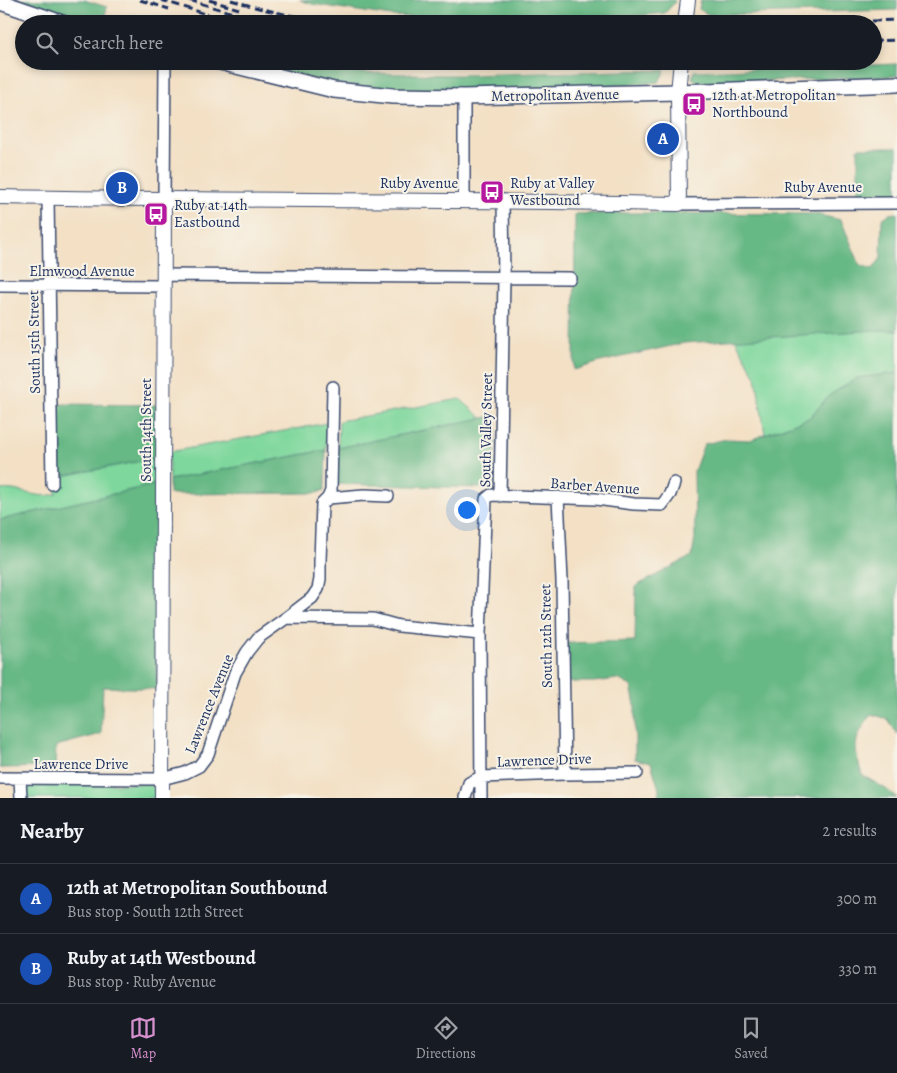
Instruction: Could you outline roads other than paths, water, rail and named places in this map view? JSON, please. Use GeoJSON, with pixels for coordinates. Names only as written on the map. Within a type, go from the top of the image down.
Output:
{"type":"FeatureCollection","features":[{"type":"Feature","properties":{"kind":"main road"},"geometry":{"type":"LineString","coordinates":[[0,2],[38,15]]}},
{"type":"Feature","properties":{"kind":"main road","name":"Metropolitan Avenue"},"geometry":{"type":"LineString","coordinates":[[253,70],[334,90],[362,94],[464,97],[678,85],[897,84]]}},
{"type":"Feature","properties":{"kind":"street"},"geometry":{"type":"LineString","coordinates":[[686,15],[688,0]]}},
{"type":"Feature","properties":{"kind":"street","name":"South 14th Street"},"geometry":{"type":"LineString","coordinates":[[162,798],[165,70]]}},
{"type":"Feature","properties":{"kind":"street"},"geometry":{"type":"LineString","coordinates":[[679,204],[678,85],[680,70]]}},
{"type":"Feature","properties":{"kind":"street"},"geometry":{"type":"LineString","coordinates":[[464,97],[464,200]]}},
{"type":"Feature","properties":{"kind":"street","name":"Ruby Avenue"},"geometry":{"type":"LineString","coordinates":[[0,197],[164,200],[503,200],[679,204],[897,203]]}},
{"type":"Feature","properties":{"kind":"street","name":"South 15th Street"},"geometry":{"type":"LineString","coordinates":[[48,198],[52,484]]}},
{"type":"Feature","properties":{"kind":"street","name":"South Valley Street"},"geometry":{"type":"LineString","coordinates":[[481,798],[480,634],[486,502],[491,495],[500,496],[504,278],[503,200]]}},
{"type":"Feature","properties":{"kind":"street","name":"Elmwood Avenue"},"geometry":{"type":"LineString","coordinates":[[0,286],[48,286],[277,275],[504,278]]}},
{"type":"Feature","properties":{"kind":"street"},"geometry":{"type":"LineString","coordinates":[[504,278],[570,278]]}},
{"type":"Feature","properties":{"kind":"street","name":"Lawrence Avenue"},"geometry":{"type":"LineString","coordinates":[[162,779],[185,773],[199,766],[208,754],[236,672],[247,652],[258,638],[312,598],[318,589],[320,579],[322,504],[328,498],[330,490],[333,387]]}},
{"type":"Feature","properties":{"kind":"street","name":"Barber Avenue"},"geometry":{"type":"LineString","coordinates":[[500,496],[596,498],[634,504],[662,505],[670,494],[674,483]]}},
{"type":"Feature","properties":{"kind":"street"},"geometry":{"type":"LineString","coordinates":[[328,498],[364,495],[388,496]]}},
{"type":"Feature","properties":{"kind":"street","name":"South 12th Street"},"geometry":{"type":"LineString","coordinates":[[558,498],[562,580],[564,774]]}},
{"type":"Feature","properties":{"kind":"street"},"geometry":{"type":"LineString","coordinates":[[286,618],[373,619],[399,626],[480,634]]}},
{"type":"Feature","properties":{"kind":"street","name":"Lawrence Drive"},"geometry":{"type":"LineString","coordinates":[[465,798],[469,783],[481,777],[637,774]]}},
{"type":"Feature","properties":{"kind":"street","name":"Lawrence Drive"},"geometry":{"type":"LineString","coordinates":[[0,778],[162,779]]}},
{"type":"Feature","properties":{"kind":"street"},"geometry":{"type":"LineString","coordinates":[[20,778],[20,798]]}},
{"type":"Feature","properties":{"kind":"railway"},"geometry":{"type":"LineString","coordinates":[[140,0],[169,9]]}},
{"type":"Feature","properties":{"kind":"railway"},"geometry":{"type":"LineString","coordinates":[[161,0],[209,15]]}},
{"type":"Feature","properties":{"kind":"railway"},"geometry":{"type":"LineString","coordinates":[[189,0],[240,15]]}},
{"type":"Feature","properties":{"kind":"railway"},"geometry":{"type":"LineString","coordinates":[[209,0],[239,9]]}},
{"type":"Feature","properties":{"kind":"railway"},"geometry":{"type":"LineString","coordinates":[[231,0],[289,15]]}},
{"type":"Feature","properties":{"kind":"railway"},"geometry":{"type":"LineString","coordinates":[[882,21],[897,20]]}},
{"type":"Feature","properties":{"kind":"railway"},"geometry":{"type":"LineString","coordinates":[[882,41],[897,40]]}},
{"type":"Feature","properties":{"kind":"place","name":"12th at Metropolitan Northbound"},"geometry":{"type":"Point","coordinates":[694,104]}},
{"type":"Feature","properties":{"kind":"place","name":"12th at Metropolitan Southbound"},"geometry":{"type":"Point","coordinates":[663,139]}},
{"type":"Feature","properties":{"kind":"place","name":"Ruby at 14th Westbound"},"geometry":{"type":"Point","coordinates":[122,188]}},
{"type":"Feature","properties":{"kind":"place","name":"Ruby at Valley Westbound"},"geometry":{"type":"Point","coordinates":[492,192]}},
{"type":"Feature","properties":{"kind":"place","name":"Ruby at 14th Eastbound"},"geometry":{"type":"Point","coordinates":[156,214]}}]}
